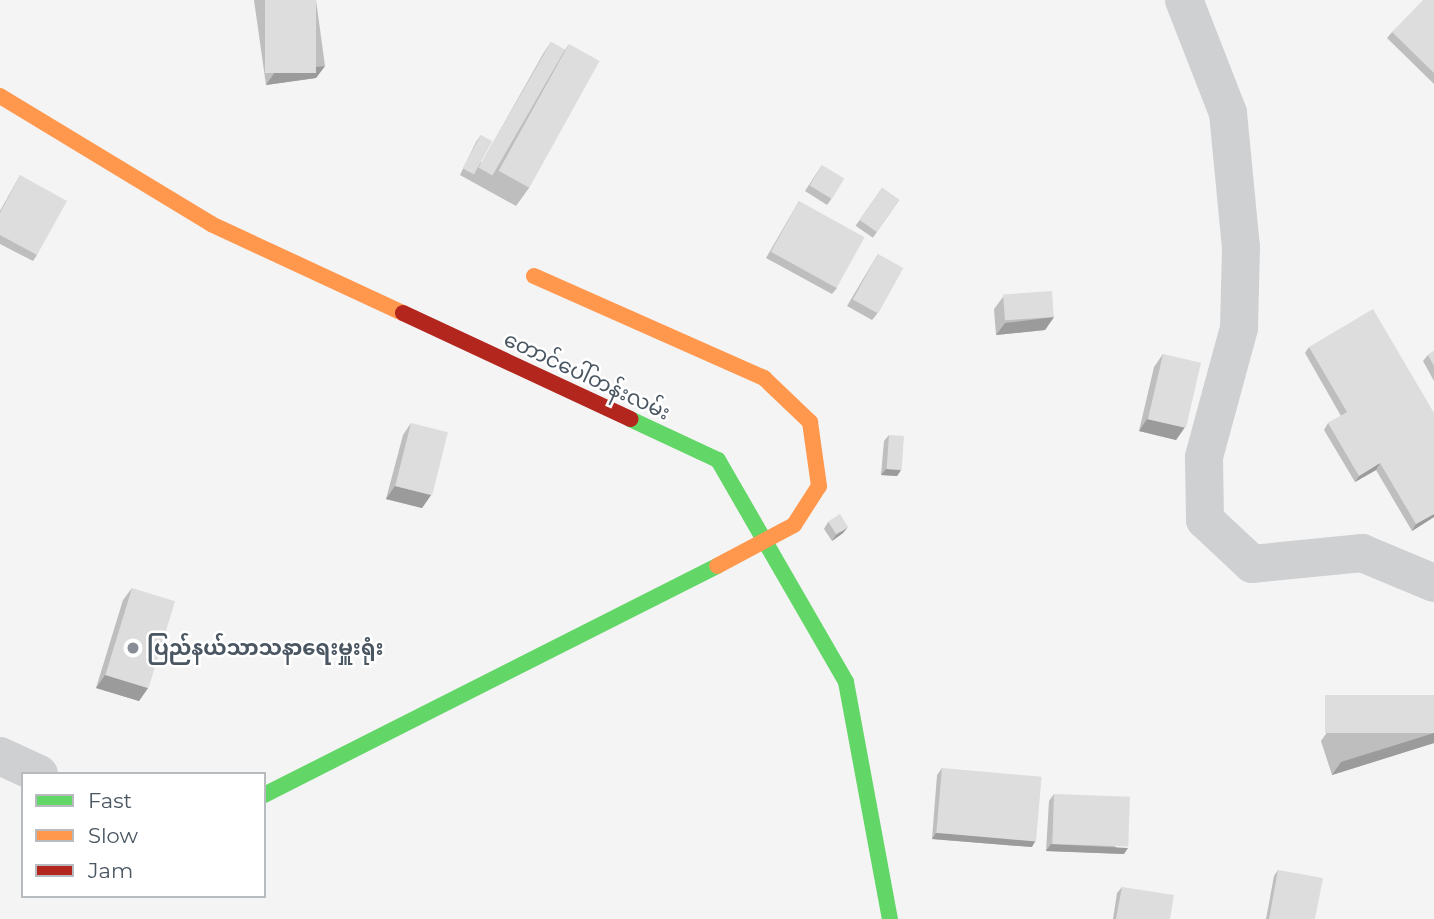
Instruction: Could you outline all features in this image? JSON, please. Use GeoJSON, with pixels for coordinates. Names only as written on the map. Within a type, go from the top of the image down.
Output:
{"type":"FeatureCollection","features":[{"type":"Feature","properties":{"kind":"street"},"geometry":{"type":"LineString","coordinates":[[1184,0],[1228,113],[1241,247],[1239,328],[1204,457],[1205,520],[1252,564],[1362,553],[1434,583]]}},
{"type":"Feature","properties":{"kind":"street","name":"တောင်ပေါ်တန်းလမ်း"},"geometry":{"type":"LineString","coordinates":[[0,96],[211,224],[718,460],[846,682],[890,919]]}},
{"type":"Feature","properties":{"kind":"street"},"geometry":{"type":"LineString","coordinates":[[266,794],[765,542],[794,525],[819,486],[810,422],[764,378],[534,276]]}},
{"type":"Feature","properties":{"kind":"street"},"geometry":{"type":"LineString","coordinates":[[0,756],[35,772]]}},
{"type":"Feature","properties":{"kind":"building"},"geometry":{"type":"Polygon","coordinates":[[[265,0],[316,0],[316,73],[265,73],[265,0]]]}},
{"type":"Feature","properties":{"kind":"building"},"geometry":{"type":"Polygon","coordinates":[[[1423,0],[1434,0],[1434,73],[1392,32],[1423,0]]]}},
{"type":"Feature","properties":{"kind":"building"},"geometry":{"type":"Polygon","coordinates":[[[551,42],[565,50],[492,176],[478,168],[551,42]]]}},
{"type":"Feature","properties":{"kind":"building"},"geometry":{"type":"Polygon","coordinates":[[[569,44],[600,61],[529,188],[499,171],[569,44]]]}},
{"type":"Feature","properties":{"kind":"building"},"geometry":{"type":"Polygon","coordinates":[[[481,135],[492,141],[474,175],[463,168],[481,135]]]}},
{"type":"Feature","properties":{"kind":"building"},"geometry":{"type":"Polygon","coordinates":[[[822,165],[844,178],[832,199],[810,186],[822,165]]]}},
{"type":"Feature","properties":{"kind":"building"},"geometry":{"type":"Polygon","coordinates":[[[20,175],[67,201],[37,255],[0,235],[0,213],[20,175]]]}},
{"type":"Feature","properties":{"kind":"building"},"geometry":{"type":"Polygon","coordinates":[[[882,188],[899,200],[877,232],[860,220],[882,188]]]}},
{"type":"Feature","properties":{"kind":"building"},"geometry":{"type":"Polygon","coordinates":[[[799,201],[865,237],[836,288],[771,252],[799,201]]]}},
{"type":"Feature","properties":{"kind":"building"},"geometry":{"type":"Polygon","coordinates":[[[878,254],[903,268],[878,314],[853,299],[878,254]]]}},
{"type":"Feature","properties":{"kind":"building"},"geometry":{"type":"Polygon","coordinates":[[[1052,291],[1054,317],[1005,320],[1003,294],[1052,291]]]}},
{"type":"Feature","properties":{"kind":"building"},"geometry":{"type":"Polygon","coordinates":[[[1373,309],[1434,413],[1434,514],[1416,524],[1380,463],[1359,476],[1328,423],[1347,412],[1309,347],[1373,309]]]}},
{"type":"Feature","properties":{"kind":"building"},"geometry":{"type":"Polygon","coordinates":[[[1434,351],[1434,366],[1428,355],[1434,351]]]}},
{"type":"Feature","properties":{"kind":"building"},"geometry":{"type":"Polygon","coordinates":[[[1163,354],[1201,363],[1186,428],[1148,419],[1163,354]]]}},
{"type":"Feature","properties":{"kind":"building"},"geometry":{"type":"Polygon","coordinates":[[[411,423],[448,432],[432,495],[395,486],[411,423]]]}},
{"type":"Feature","properties":{"kind":"building"},"geometry":{"type":"Polygon","coordinates":[[[889,435],[904,436],[902,470],[887,469],[889,435]]]}},
{"type":"Feature","properties":{"kind":"building"},"geometry":{"type":"Polygon","coordinates":[[[840,514],[848,527],[836,534],[828,521],[840,514]]]}},
{"type":"Feature","properties":{"kind":"building"},"geometry":{"type":"Polygon","coordinates":[[[132,588],[175,601],[148,688],[105,675],[132,588]]]}},
{"type":"Feature","properties":{"kind":"building"},"geometry":{"type":"Polygon","coordinates":[[[1325,695],[1434,695],[1434,733],[1325,733],[1325,695]]]}},
{"type":"Feature","properties":{"kind":"building"},"geometry":{"type":"Polygon","coordinates":[[[942,768],[1042,777],[1036,841],[936,833],[942,768]]]}},
{"type":"Feature","properties":{"kind":"building"},"geometry":{"type":"Polygon","coordinates":[[[1054,794],[1130,797],[1128,847],[1052,844],[1054,794]]]}},
{"type":"Feature","properties":{"kind":"building"},"geometry":{"type":"Polygon","coordinates":[[[1278,870],[1323,878],[1315,919],[1269,919],[1278,870]]]}},
{"type":"Feature","properties":{"kind":"building"},"geometry":{"type":"Polygon","coordinates":[[[1122,887],[1174,895],[1170,919],[1116,919],[1122,887]]]}},
{"type":"Feature","properties":{"kind":"traffic: fast"},"geometry":{"type":"LineString","coordinates":[[630,419],[718,460],[846,682],[890,919]]}},
{"type":"Feature","properties":{"kind":"traffic: fast"},"geometry":{"type":"LineString","coordinates":[[266,794],[717,566]]}},
{"type":"Feature","properties":{"kind":"traffic: slow"},"geometry":{"type":"LineString","coordinates":[[0,96],[211,224],[403,313]]}},
{"type":"Feature","properties":{"kind":"traffic: slow"},"geometry":{"type":"LineString","coordinates":[[534,276],[764,378],[810,422],[819,486],[794,525],[717,566]]}},
{"type":"Feature","properties":{"kind":"traffic: jam"},"geometry":{"type":"LineString","coordinates":[[403,313],[630,419]]}},
{"type":"Feature","properties":{"kind":"place","name":"ပြည်နယ်သာသနာရေးမှူးရုံး"},"geometry":{"type":"Point","coordinates":[133,648]}}]}
